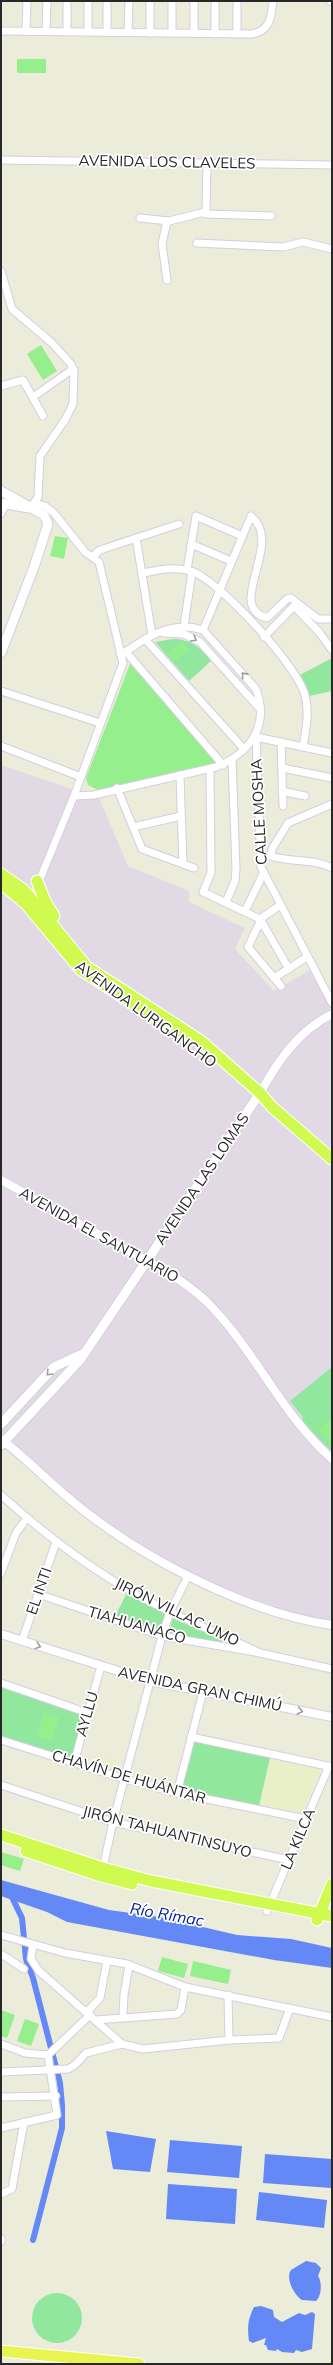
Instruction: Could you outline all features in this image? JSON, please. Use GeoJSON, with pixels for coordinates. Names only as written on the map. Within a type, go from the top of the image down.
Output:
{"type":"FeatureCollection","features":[{"type":"Feature","properties":{"kind":"highway"},"geometry":{"type":"LineString","coordinates":[[1,2351],[139,2364]]}},
{"type":"Feature","properties":{"kind":"main road"},"geometry":{"type":"LineString","coordinates":[[1,492],[33,505],[44,515],[48,524],[40,553],[1,653]]}},
{"type":"Feature","properties":{"kind":"main road"},"geometry":{"type":"LineString","coordinates":[[3,503],[33,505]]}},
{"type":"Feature","properties":{"kind":"main road","name":"AVENIDA LURIGANCHO"},"geometry":{"type":"LineString","coordinates":[[1,874],[19,885],[30,903],[81,970],[135,1003]]}},
{"type":"Feature","properties":{"kind":"main road"},"geometry":{"type":"LineString","coordinates":[[37,882],[47,906],[63,928],[67,943]]}},
{"type":"Feature","properties":{"kind":"main road","name":"AVENIDA LURIGANCHO"},"geometry":{"type":"LineString","coordinates":[[1,883],[30,903],[88,967],[261,1097],[332,1159]]}},
{"type":"Feature","properties":{"kind":"main road","name":"AVENIDA LAS LOMAS"},"geometry":{"type":"LineString","coordinates":[[2,1442],[80,1360],[82,1354],[146,1260],[261,1097]]}},
{"type":"Feature","properties":{"kind":"main road"},"geometry":{"type":"LineString","coordinates":[[1,1424],[54,1367],[82,1354]]}},
{"type":"Feature","properties":{"kind":"main road"},"geometry":{"type":"LineString","coordinates":[[10,1415],[13,1421],[19,1424]]}},
{"type":"Feature","properties":{"kind":"main road"},"geometry":{"type":"LineString","coordinates":[[1,1835],[103,1868],[269,1908]]}},
{"type":"Feature","properties":{"kind":"main road"},"geometry":{"type":"LineString","coordinates":[[1,1843],[119,1881],[318,1917],[332,1923]]}},
{"type":"Feature","properties":{"kind":"main road"},"geometry":{"type":"LineString","coordinates":[[318,1917],[332,1884]]}},
{"type":"Feature","properties":{"kind":"main road"},"geometry":{"type":"LineString","coordinates":[[318,1917],[332,1916]]}},
{"type":"Feature","properties":{"kind":"street"},"geometry":{"type":"LineString","coordinates":[[26,31],[27,1]]}},
{"type":"Feature","properties":{"kind":"street"},"geometry":{"type":"LineString","coordinates":[[46,31],[47,1]]}},
{"type":"Feature","properties":{"kind":"street"},"geometry":{"type":"LineString","coordinates":[[67,1],[67,32]]}},
{"type":"Feature","properties":{"kind":"street"},"geometry":{"type":"LineString","coordinates":[[88,1],[88,32]]}},
{"type":"Feature","properties":{"kind":"street"},"geometry":{"type":"LineString","coordinates":[[107,1],[107,32]]}},
{"type":"Feature","properties":{"kind":"street"},"geometry":{"type":"LineString","coordinates":[[128,32],[129,1]]}},
{"type":"Feature","properties":{"kind":"street"},"geometry":{"type":"LineString","coordinates":[[150,1],[150,33]]}},
{"type":"Feature","properties":{"kind":"street"},"geometry":{"type":"LineString","coordinates":[[172,1],[172,33]]}},
{"type":"Feature","properties":{"kind":"street"},"geometry":{"type":"LineString","coordinates":[[194,1],[194,33]]}},
{"type":"Feature","properties":{"kind":"street"},"geometry":{"type":"LineString","coordinates":[[215,1],[215,34]]}},
{"type":"Feature","properties":{"kind":"street"},"geometry":{"type":"LineString","coordinates":[[237,1],[237,34]]}},
{"type":"Feature","properties":{"kind":"street"},"geometry":{"type":"LineString","coordinates":[[1,31],[252,34],[265,29],[272,18],[273,1]]}},
{"type":"Feature","properties":{"kind":"street","name":"AVENIDA LOS CLAVELES"},"geometry":{"type":"LineString","coordinates":[[1,160],[332,165]]}},
{"type":"Feature","properties":{"kind":"street"},"geometry":{"type":"LineString","coordinates":[[205,212],[207,163]]}},
{"type":"Feature","properties":{"kind":"street"},"geometry":{"type":"LineString","coordinates":[[140,218],[167,221],[205,212],[221,215],[271,216]]}},
{"type":"Feature","properties":{"kind":"street"},"geometry":{"type":"LineString","coordinates":[[167,221],[162,244],[167,280]]}},
{"type":"Feature","properties":{"kind":"street"},"geometry":{"type":"LineString","coordinates":[[198,243],[283,247],[303,242],[332,249]]}},
{"type":"Feature","properties":{"kind":"street"},"geometry":{"type":"LineString","coordinates":[[1,271],[9,303],[15,313],[52,344],[73,368],[75,384],[73,404],[65,420],[40,456],[38,497],[33,505],[45,506],[54,513],[85,552],[99,562],[123,653],[123,663],[74,796],[37,882],[30,903]]}},
{"type":"Feature","properties":{"kind":"street"},"geometry":{"type":"LineString","coordinates":[[33,397],[73,368]]}},
{"type":"Feature","properties":{"kind":"street"},"geometry":{"type":"LineString","coordinates":[[1,386],[23,380],[43,416]]}},
{"type":"Feature","properties":{"kind":"street"},"geometry":{"type":"LineString","coordinates":[[1,514],[3,503]]}},
{"type":"Feature","properties":{"kind":"street"},"geometry":{"type":"LineString","coordinates":[[184,626],[191,544],[196,516],[242,536]]}},
{"type":"Feature","properties":{"kind":"street"},"geometry":{"type":"LineString","coordinates":[[123,653],[151,636],[184,626],[203,630],[251,516],[256,520],[263,533],[251,592],[254,610],[258,615],[267,618],[287,599],[292,598],[318,619],[332,619]]}},
{"type":"Feature","properties":{"kind":"street"},"geometry":{"type":"LineString","coordinates":[[92,557],[100,550],[179,524]]}},
{"type":"Feature","properties":{"kind":"street"},"geometry":{"type":"LineString","coordinates":[[136,538],[143,573],[151,636],[244,748]]}},
{"type":"Feature","properties":{"kind":"street"},"geometry":{"type":"LineString","coordinates":[[191,544],[231,561]]}},
{"type":"Feature","properties":{"kind":"street"},"geometry":{"type":"LineString","coordinates":[[143,573],[171,568],[189,571],[219,589],[264,637],[292,668],[304,693],[307,722],[304,747]]}},
{"type":"Feature","properties":{"kind":"street"},"geometry":{"type":"LineString","coordinates":[[264,637],[294,606],[331,647]]}},
{"type":"Feature","properties":{"kind":"street","name":"CALLE MOSHA"},"geometry":{"type":"LineString","coordinates":[[203,630],[256,689],[260,698],[261,720],[256,737],[259,856],[263,874],[332,1003]]}},
{"type":"Feature","properties":{"kind":"street"},"geometry":{"type":"LineString","coordinates":[[151,636],[184,634],[200,642],[260,709]]}},
{"type":"Feature","properties":{"kind":"street"},"geometry":{"type":"LineString","coordinates":[[123,653],[223,764]]}},
{"type":"Feature","properties":{"kind":"street"},"geometry":{"type":"LineString","coordinates":[[1,691],[100,723]]}},
{"type":"Feature","properties":{"kind":"street"},"geometry":{"type":"LineString","coordinates":[[74,796],[94,795],[117,788],[210,769],[232,760],[256,737],[332,753]]}},
{"type":"Feature","properties":{"kind":"street"},"geometry":{"type":"LineString","coordinates":[[281,742],[283,806]]}},
{"type":"Feature","properties":{"kind":"street"},"geometry":{"type":"LineString","coordinates":[[1,746],[81,777]]}},
{"type":"Feature","properties":{"kind":"street"},"geometry":{"type":"LineString","coordinates":[[226,902],[235,881],[232,760]]}},
{"type":"Feature","properties":{"kind":"street"},"geometry":{"type":"LineString","coordinates":[[282,768],[332,778]]}},
{"type":"Feature","properties":{"kind":"street"},"geometry":{"type":"LineString","coordinates":[[210,769],[211,873],[203,892],[260,919],[289,969]]}},
{"type":"Feature","properties":{"kind":"street"},"geometry":{"type":"LineString","coordinates":[[180,775],[183,864]]}},
{"type":"Feature","properties":{"kind":"street"},"geometry":{"type":"LineString","coordinates":[[117,788],[142,849],[194,868]]}},
{"type":"Feature","properties":{"kind":"street"},"geometry":{"type":"LineString","coordinates":[[282,792],[305,796]]}},
{"type":"Feature","properties":{"kind":"street"},"geometry":{"type":"LineString","coordinates":[[332,804],[288,823],[272,849],[271,856],[279,859],[323,863],[332,868]]}},
{"type":"Feature","properties":{"kind":"street"},"geometry":{"type":"LineString","coordinates":[[133,827],[181,816]]}},
{"type":"Feature","properties":{"kind":"street"},"geometry":{"type":"LineString","coordinates":[[245,911],[263,874]]}},
{"type":"Feature","properties":{"kind":"street"},"geometry":{"type":"LineString","coordinates":[[279,906],[260,919],[248,947],[281,986]]}},
{"type":"Feature","properties":{"kind":"street"},"geometry":{"type":"LineString","coordinates":[[274,978],[307,957]]}},
{"type":"Feature","properties":{"kind":"street","name":"AVENIDA LAS LOMAS"},"geometry":{"type":"LineString","coordinates":[[261,1097],[287,1051],[314,1025],[332,1014]]}},
{"type":"Feature","properties":{"kind":"street","name":"AVENIDA EL SANTUARIO"},"geometry":{"type":"LineString","coordinates":[[1,1180],[175,1276],[206,1302],[236,1337],[296,1421],[316,1445],[332,1459]]}},
{"type":"Feature","properties":{"kind":"street"},"geometry":{"type":"LineString","coordinates":[[2,1442],[91,1517],[188,1576],[237,1597],[292,1616],[332,1625]]}},
{"type":"Feature","properties":{"kind":"street","name":"JIRÓN VILLAC UMO"},"geometry":{"type":"LineString","coordinates":[[1,1495],[56,1542],[121,1586],[170,1612],[260,1653]]}},
{"type":"Feature","properties":{"kind":"street"},"geometry":{"type":"LineString","coordinates":[[1,1572],[16,1533],[27,1518]]}},
{"type":"Feature","properties":{"kind":"street","name":"EL INTI"},"geometry":{"type":"LineString","coordinates":[[22,1641],[56,1542]]}},
{"type":"Feature","properties":{"kind":"street"},"geometry":{"type":"LineString","coordinates":[[103,1868],[113,1822],[162,1636],[170,1612],[188,1576]]}},
{"type":"Feature","properties":{"kind":"street","name":"TIAHUANACO"},"geometry":{"type":"LineString","coordinates":[[38,1594],[162,1636],[260,1653],[332,1669]]}},
{"type":"Feature","properties":{"kind":"street","name":"AVENIDA GRAN CHIMÚ"},"geometry":{"type":"LineString","coordinates":[[1,1634],[150,1681],[332,1717]]}},
{"type":"Feature","properties":{"kind":"street","name":"AYLLU"},"geometry":{"type":"LineString","coordinates":[[74,1763],[101,1666]]}},
{"type":"Feature","properties":{"kind":"street"},"geometry":{"type":"LineString","coordinates":[[1,1683],[88,1713]]}},
{"type":"Feature","properties":{"kind":"street"},"geometry":{"type":"LineString","coordinates":[[177,1793],[203,1692]]}},
{"type":"Feature","properties":{"kind":"street"},"geometry":{"type":"LineString","coordinates":[[191,1738],[330,1767]]}},
{"type":"Feature","properties":{"kind":"street","name":"CHAVÍN DE HUÁNTAR"},"geometry":{"type":"LineString","coordinates":[[1,1740],[125,1779],[177,1793],[306,1819]]}},
{"type":"Feature","properties":{"kind":"street","name":"LA KILCA"},"geometry":{"type":"LineString","coordinates":[[269,1908],[306,1819],[330,1767]]}},
{"type":"Feature","properties":{"kind":"street","name":"JIRÓN TAHUANTINSUYO"},"geometry":{"type":"LineString","coordinates":[[1,1785],[113,1822],[289,1860]]}},
{"type":"Feature","properties":{"kind":"street"},"geometry":{"type":"LineString","coordinates":[[1,1935],[32,1944],[129,1965],[185,1987],[332,2017]]}},
{"type":"Feature","properties":{"kind":"street"},"geometry":{"type":"LineString","coordinates":[[32,1944],[31,1959],[38,1970],[122,2044]]}},
{"type":"Feature","properties":{"kind":"street"},"geometry":{"type":"LineString","coordinates":[[1,1954],[24,1969]]}},
{"type":"Feature","properties":{"kind":"street"},"geometry":{"type":"LineString","coordinates":[[1,2044],[25,2053],[51,2052],[100,1998],[107,1961]]}},
{"type":"Feature","properties":{"kind":"street"},"geometry":{"type":"LineString","coordinates":[[124,2016],[124,1995],[129,1965]]}},
{"type":"Feature","properties":{"kind":"street"},"geometry":{"type":"LineString","coordinates":[[96,2020],[124,2016],[180,2012],[185,1987]]}},
{"type":"Feature","properties":{"kind":"street"},"geometry":{"type":"LineString","coordinates":[[228,1995],[229,2040]]}},
{"type":"Feature","properties":{"kind":"street"},"geometry":{"type":"LineString","coordinates":[[1,2072],[52,2070],[72,2067],[86,2053],[122,2044],[143,2049],[229,2040],[279,2038],[290,2008]]}},
{"type":"Feature","properties":{"kind":"street"},"geometry":{"type":"LineString","coordinates":[[1,2128],[24,2122],[55,2117],[58,2113],[51,2052]]}},
{"type":"Feature","properties":{"kind":"street"},"geometry":{"type":"LineString","coordinates":[[1,2097],[56,2096]]}},
{"type":"Feature","properties":{"kind":"street"},"geometry":{"type":"LineString","coordinates":[[1,2194],[12,2189],[24,2122]]}},
{"type":"Feature","properties":{"kind":"shaded area"},"geometry":{"type":"Polygon","coordinates":[[[1,765],[99,798],[128,866],[189,891],[189,902],[245,928],[235,949],[274,991],[310,970],[332,1008],[331,1625],[192,1578],[94,1519],[1,1440],[1,765]]]}},
{"type":"Feature","properties":{"kind":"shaded area"},"geometry":{"type":"Polygon","coordinates":[[[99,1756],[119,1762],[116,1771],[96,1765],[99,1756]]]}},
{"type":"Feature","properties":{"kind":"shaded area"},"geometry":{"type":"Polygon","coordinates":[[[269,1760],[321,1768],[302,1812],[259,1805],[269,1760]]]}},
{"type":"Feature","properties":{"kind":"green space"},"geometry":{"type":"Polygon","coordinates":[[[17,59],[46,59],[46,73],[17,73],[17,59]]]}},
{"type":"Feature","properties":{"kind":"green space"},"geometry":{"type":"Polygon","coordinates":[[[41,345],[57,371],[43,380],[27,354],[41,345]]]}},
{"type":"Feature","properties":{"kind":"green space"},"geometry":{"type":"Polygon","coordinates":[[[55,536],[68,538],[64,559],[50,556],[55,536]]]}},
{"type":"Feature","properties":{"kind":"green space"},"geometry":{"type":"Polygon","coordinates":[[[172,639],[190,642],[199,648],[211,661],[189,681],[155,642],[172,639]]]}},
{"type":"Feature","properties":{"kind":"green space"},"geometry":{"type":"Polygon","coordinates":[[[182,641],[189,649],[174,662],[167,653],[182,641]]]}},
{"type":"Feature","properties":{"kind":"green space"},"geometry":{"type":"Polygon","coordinates":[[[332,658],[332,691],[309,696],[300,675],[332,658]]]}},
{"type":"Feature","properties":{"kind":"green space"},"geometry":{"type":"Polygon","coordinates":[[[130,664],[218,762],[100,791],[88,785],[86,778],[130,664]]]}},
{"type":"Feature","properties":{"kind":"green space"},"geometry":{"type":"Polygon","coordinates":[[[332,1367],[332,1452],[302,1421],[303,1417],[290,1401],[332,1367]]]}},
{"type":"Feature","properties":{"kind":"green space"},"geometry":{"type":"Polygon","coordinates":[[[332,1417],[332,1444],[318,1430],[332,1417]]]}},
{"type":"Feature","properties":{"kind":"green space"},"geometry":{"type":"Polygon","coordinates":[[[127,1593],[166,1614],[160,1632],[115,1616],[127,1593]]]}},
{"type":"Feature","properties":{"kind":"green space"},"geometry":{"type":"Polygon","coordinates":[[[173,1618],[234,1643],[234,1645],[169,1633],[173,1618]]]}},
{"type":"Feature","properties":{"kind":"green space"},"geometry":{"type":"Polygon","coordinates":[[[1,1685],[85,1713],[73,1758],[71,1759],[1,1736],[1,1685]]]}},
{"type":"Feature","properties":{"kind":"green space"},"geometry":{"type":"Polygon","coordinates":[[[44,1713],[59,1717],[52,1741],[37,1736],[44,1713]]]}},
{"type":"Feature","properties":{"kind":"green space"},"geometry":{"type":"Polygon","coordinates":[[[192,1741],[270,1758],[259,1806],[180,1790],[192,1741]]]}},
{"type":"Feature","properties":{"kind":"green space"},"geometry":{"type":"Polygon","coordinates":[[[1,1852],[24,1859],[20,1871],[1,1865],[1,1852]]]}},
{"type":"Feature","properties":{"kind":"green space"},"geometry":{"type":"Polygon","coordinates":[[[162,1957],[188,1964],[184,1978],[158,1971],[162,1957]]]}},
{"type":"Feature","properties":{"kind":"green space"},"geometry":{"type":"Polygon","coordinates":[[[193,1961],[231,1970],[228,1984],[190,1976],[193,1961]]]}},
{"type":"Feature","properties":{"kind":"green space"},"geometry":{"type":"Polygon","coordinates":[[[1,2010],[15,2015],[7,2038],[1,2036],[1,2010]]]}},
{"type":"Feature","properties":{"kind":"green space"},"geometry":{"type":"Polygon","coordinates":[[[25,2019],[39,2024],[31,2046],[17,2041],[25,2019]]]}},
{"type":"Feature","properties":{"kind":"green space"},"geometry":{"type":"Polygon","coordinates":[[[57,2293],[71,2297],[78,2304],[82,2318],[78,2332],[71,2339],[57,2343],[43,2339],[36,2332],[32,2318],[36,2304],[43,2297],[57,2293]]]}},
{"type":"Feature","properties":{"kind":"water"},"geometry":{"type":"Polygon","coordinates":[[[1,1880],[109,1910],[160,1917],[237,1935],[291,1939],[332,1948],[332,1968],[274,1960],[67,1922],[47,1912],[1,1896],[1,1880]]]}},
{"type":"Feature","properties":{"kind":"water"},"geometry":{"type":"Polygon","coordinates":[[[106,2131],[156,2139],[150,2172],[113,2169],[106,2131]]]}},
{"type":"Feature","properties":{"kind":"water"},"geometry":{"type":"Polygon","coordinates":[[[170,2140],[242,2146],[239,2178],[167,2172],[170,2140]]]}},
{"type":"Feature","properties":{"kind":"water"},"geometry":{"type":"Polygon","coordinates":[[[265,2154],[332,2159],[331,2188],[263,2183],[265,2154]]]}},
{"type":"Feature","properties":{"kind":"water"},"geometry":{"type":"Polygon","coordinates":[[[168,2184],[237,2189],[235,2224],[166,2219],[168,2184]]]}},
{"type":"Feature","properties":{"kind":"water"},"geometry":{"type":"Polygon","coordinates":[[[259,2192],[327,2200],[324,2228],[256,2220],[259,2192]]]}},
{"type":"Feature","properties":{"kind":"water"},"geometry":{"type":"Polygon","coordinates":[[[306,2261],[316,2263],[321,2268],[318,2276],[321,2288],[316,2301],[302,2300],[299,2298],[293,2290],[290,2282],[289,2273],[291,2270],[306,2261]]]}},
{"type":"Feature","properties":{"kind":"water"},"geometry":{"type":"Polygon","coordinates":[[[261,2306],[273,2310],[274,2317],[282,2322],[299,2313],[305,2315],[312,2312],[315,2314],[312,2349],[302,2352],[296,2350],[294,2353],[282,2352],[277,2349],[276,2351],[268,2350],[266,2345],[264,2345],[266,2338],[253,2343],[249,2341],[248,2328],[250,2316],[254,2307],[261,2306]]]}},
{"type":"Feature","properties":{"kind":"waterway"},"geometry":{"type":"LineString","coordinates":[[10,1893],[22,1918],[26,1959],[33,1978],[60,2083],[62,2105],[62,2128],[33,2240]]}},
{"type":"Feature","properties":{"kind":"water label","name":"Río Rímac"},"geometry":{"type":"Point","coordinates":[167,1914]}}]}
